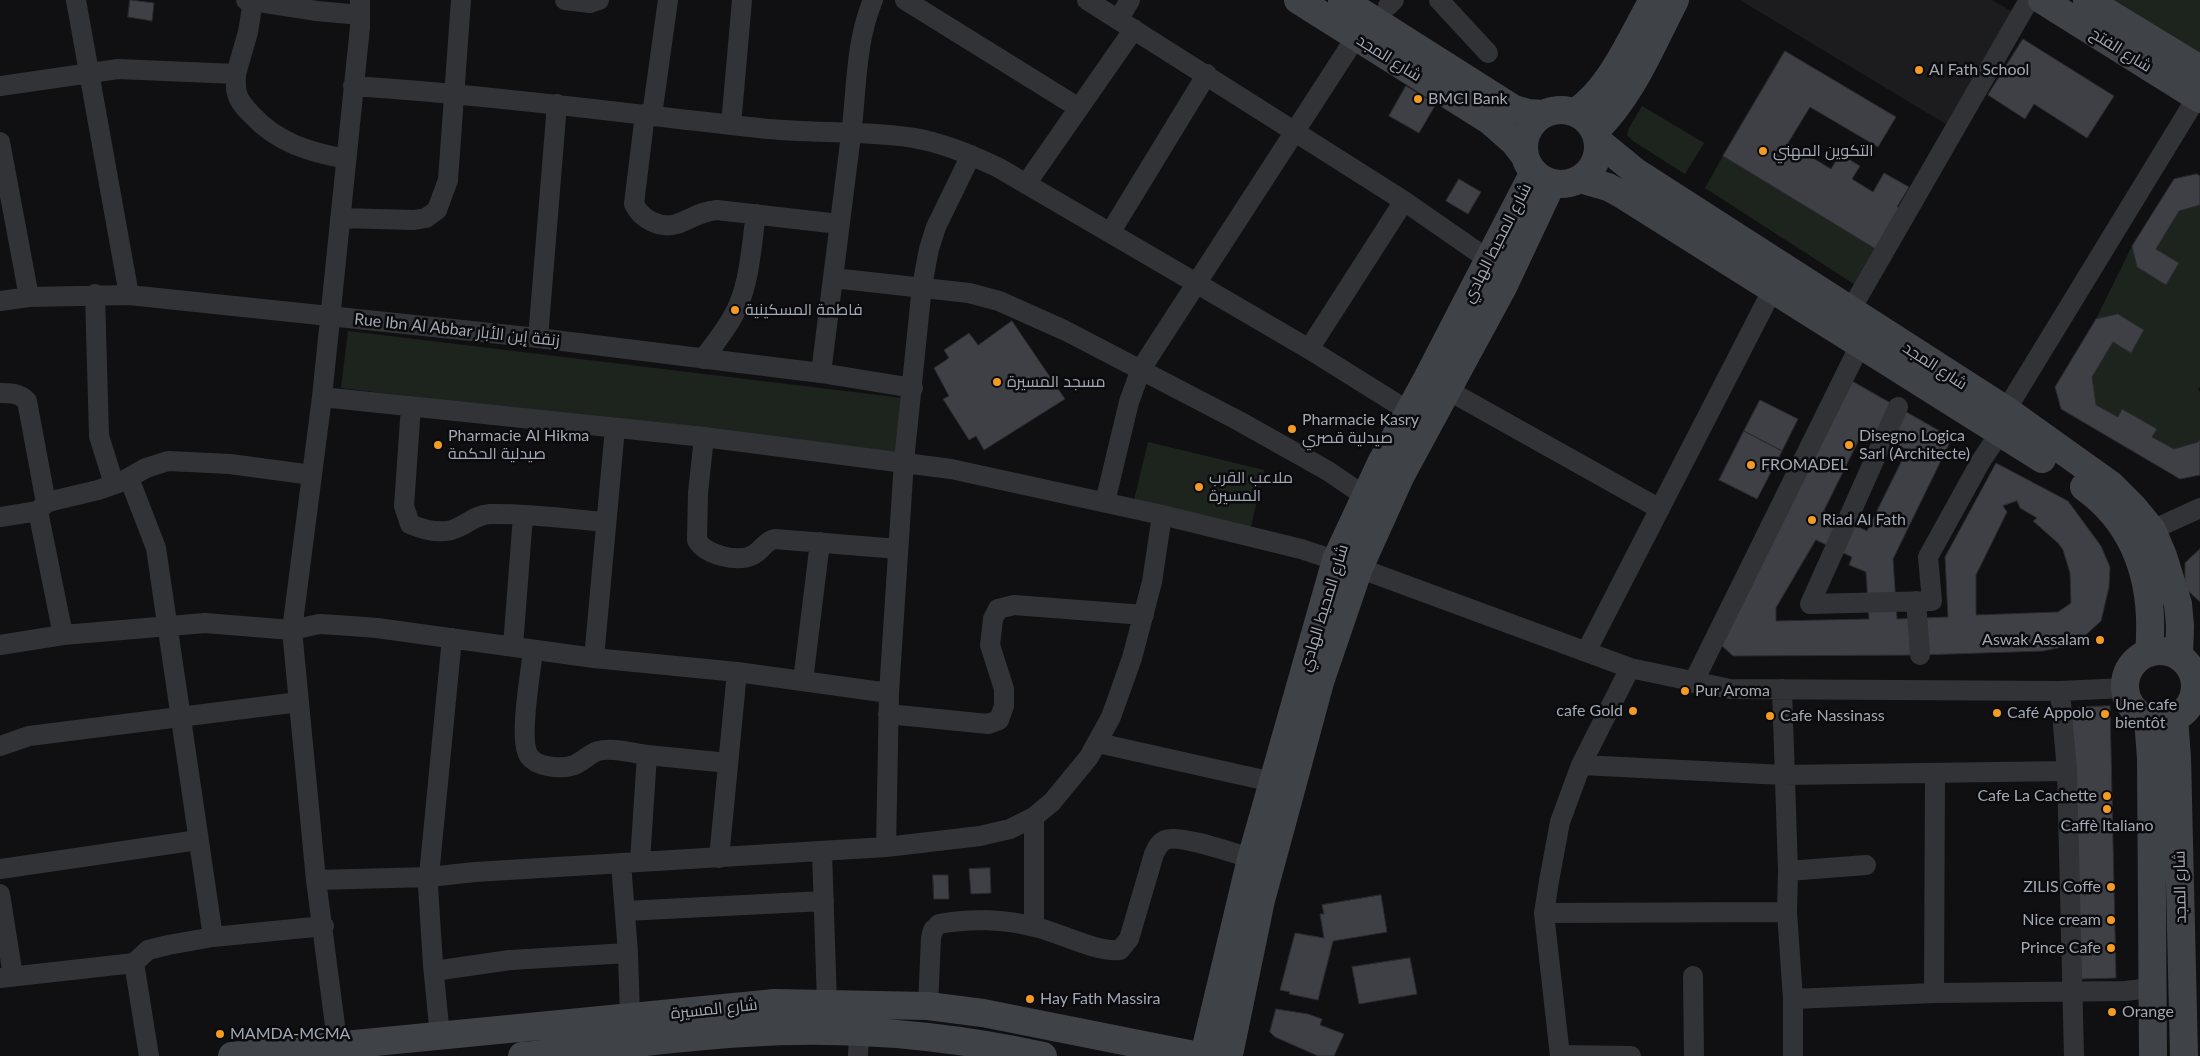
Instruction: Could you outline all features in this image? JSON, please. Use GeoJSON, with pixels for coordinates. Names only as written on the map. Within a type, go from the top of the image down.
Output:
{"type":"FeatureCollection","features":[{"type":"Feature","properties":{"kind":"street"},"geometry":{"type":"LineString","coordinates":[[76,0],[130,295]]}},
{"type":"Feature","properties":{"kind":"street"},"geometry":{"type":"LineString","coordinates":[[340,218],[414,220],[426,218],[437,210],[448,180],[461,0]]}},
{"type":"Feature","properties":{"kind":"street"},"geometry":{"type":"LineString","coordinates":[[565,0],[590,3],[599,0]]}},
{"type":"Feature","properties":{"kind":"street"},"geometry":{"type":"LineString","coordinates":[[668,0],[634,204],[638,213],[646,219],[668,225],[677,224],[704,211],[756,214],[839,224]]}},
{"type":"Feature","properties":{"kind":"street"},"geometry":{"type":"LineString","coordinates":[[731,125],[742,0]]}},
{"type":"Feature","properties":{"kind":"street"},"geometry":{"type":"LineString","coordinates":[[821,373],[851,132],[860,42],[873,0]]}},
{"type":"Feature","properties":{"kind":"street"},"geometry":{"type":"LineString","coordinates":[[905,0],[1079,108]]}},
{"type":"Feature","properties":{"kind":"street"},"geometry":{"type":"LineString","coordinates":[[1088,0],[1404,201],[1489,260]]}},
{"type":"Feature","properties":{"kind":"street"},"geometry":{"type":"LineString","coordinates":[[1026,184],[1079,108],[1126,24],[1130,0]]}},
{"type":"Feature","properties":{"kind":"street","name":"شارع المجد"},"geometry":{"type":"LineString","coordinates":[[1298,0],[1490,121],[1508,137],[1537,170]]}},
{"type":"Feature","properties":{"kind":"street","name":"شارع المجد"},"geometry":{"type":"LineString","coordinates":[[1342,0],[1501,102],[1521,111],[1542,114]]}},
{"type":"Feature","properties":{"kind":"street"},"geometry":{"type":"LineString","coordinates":[[1439,0],[1488,53]]}},
{"type":"Feature","properties":{"kind":"street"},"geometry":{"type":"LineString","coordinates":[[1576,112],[1593,99],[1606,83],[1653,0]]}},
{"type":"Feature","properties":{"kind":"street"},"geometry":{"type":"LineString","coordinates":[[1597,136],[1624,96],[1675,0]]}},
{"type":"Feature","properties":{"kind":"street"},"geometry":{"type":"LineString","coordinates":[[1850,311],[2029,0]]}},
{"type":"Feature","properties":{"kind":"street","name":"شارع الفتح"},"geometry":{"type":"LineString","coordinates":[[2042,0],[2198,98]]}},
{"type":"Feature","properties":{"kind":"street","name":"شارع الفتح"},"geometry":{"type":"LineString","coordinates":[[2087,0],[2200,69]]}},
{"type":"Feature","properties":{"kind":"street"},"geometry":{"type":"LineString","coordinates":[[338,1050],[324,926],[316,880],[292,630],[331,316],[353,86],[360,8],[249,1],[248,32],[236,74],[236,92],[243,106],[274,135],[290,144],[317,153],[346,159]]}},
{"type":"Feature","properties":{"kind":"street"},"geometry":{"type":"LineString","coordinates":[[1105,502],[1129,402],[1141,369],[1356,37]]}},
{"type":"Feature","properties":{"kind":"street"},"geometry":{"type":"LineString","coordinates":[[0,86],[118,68],[236,74]]}},
{"type":"Feature","properties":{"kind":"street"},"geometry":{"type":"LineString","coordinates":[[1110,233],[1207,74]]}},
{"type":"Feature","properties":{"kind":"street"},"geometry":{"type":"LineString","coordinates":[[353,86],[557,104],[786,131],[851,132],[916,138],[972,155],[1026,184],[1308,349],[1419,418]]}},
{"type":"Feature","properties":{"kind":"street"},"geometry":{"type":"LineString","coordinates":[[1898,407],[1810,604],[1932,601],[1928,557],[2003,421],[2198,98]]}},
{"type":"Feature","properties":{"kind":"street"},"geometry":{"type":"LineString","coordinates":[[538,338],[557,104]]}},
{"type":"Feature","properties":{"kind":"street"},"geometry":{"type":"LineString","coordinates":[[1553,110],[1576,112],[1588,121],[1597,136],[1598,154],[1594,165],[1580,179],[1571,183],[1537,170],[1523,145],[1526,132],[1542,114],[1553,110]]}},
{"type":"Feature","properties":{"kind":"street","name":"شارع المجد"},"geometry":{"type":"LineString","coordinates":[[1597,136],[1636,172],[1861,344],[2003,421],[2111,485],[2152,530],[2172,582],[2178,604],[2180,626],[2179,657]]}},
{"type":"Feature","properties":{"kind":"street"},"geometry":{"type":"LineString","coordinates":[[0,142],[29,297]]}},
{"type":"Feature","properties":{"kind":"street"},"geometry":{"type":"LineString","coordinates":[[886,847],[888,714],[898,549],[904,461],[922,286],[929,249],[936,227],[972,155]]}},
{"type":"Feature","properties":{"kind":"street","name":"شارع المحيط الهادي"},"geometry":{"type":"LineString","coordinates":[[1437,385],[1489,260],[1537,170]]}},
{"type":"Feature","properties":{"kind":"street","name":"شارع المحيط الهادي"},"geometry":{"type":"LineString","coordinates":[[1212,1053],[1245,970],[1261,862],[1282,784],[1320,682],[1348,564],[1375,503],[1437,385],[1503,286],[1537,170]]}},
{"type":"Feature","properties":{"kind":"street","name":"شارع المجد"},"geometry":{"type":"LineString","coordinates":[[1580,179],[1608,187],[1778,279],[1850,311],[2003,421],[2086,488],[2110,510],[2128,535],[2141,564],[2149,594],[2152,625],[2149,653]]}},
{"type":"Feature","properties":{"kind":"street"},"geometry":{"type":"LineString","coordinates":[[1308,349],[1404,201]]}},
{"type":"Feature","properties":{"kind":"street"},"geometry":{"type":"LineString","coordinates":[[703,359],[732,318],[739,302],[745,282],[756,214]]}},
{"type":"Feature","properties":{"kind":"street"},"geometry":{"type":"LineString","coordinates":[[833,278],[969,292],[999,301],[1064,330],[1239,421],[1328,471],[1375,503]]}},
{"type":"Feature","properties":{"kind":"street"},"geometry":{"type":"LineString","coordinates":[[1586,650],[1778,279]]}},
{"type":"Feature","properties":{"kind":"street"},"geometry":{"type":"LineString","coordinates":[[95,294],[99,436],[103,454],[121,481],[156,548],[213,937]]}},
{"type":"Feature","properties":{"kind":"street","name":"Rue Ibn Al Abbar زنقة إبن الأبار"},"geometry":{"type":"LineString","coordinates":[[0,302],[29,297],[95,294],[130,295],[538,338],[821,373],[913,388]]}},
{"type":"Feature","properties":{"kind":"street"},"geometry":{"type":"LineString","coordinates":[[1693,683],[1861,344]]}},
{"type":"Feature","properties":{"kind":"street"},"geometry":{"type":"LineString","coordinates":[[1437,385],[1660,509]]}},
{"type":"Feature","properties":{"kind":"street"},"geometry":{"type":"LineString","coordinates":[[0,393],[12,393],[22,396],[28,401],[42,507],[63,635]]}},
{"type":"Feature","properties":{"kind":"street"},"geometry":{"type":"LineString","coordinates":[[322,397],[704,437],[904,461],[951,469],[1162,515],[1348,564],[1586,650],[1630,668],[1693,683],[1730,689],[2060,691],[2125,688]]}},
{"type":"Feature","properties":{"kind":"street"},"geometry":{"type":"LineString","coordinates":[[411,406],[404,506],[410,524],[434,531],[451,530],[478,516],[501,514],[606,522]]}},
{"type":"Feature","properties":{"kind":"street"},"geometry":{"type":"LineString","coordinates":[[594,658],[615,428]]}},
{"type":"Feature","properties":{"kind":"street"},"geometry":{"type":"LineString","coordinates":[[704,437],[697,526],[697,540],[700,547],[716,555],[749,557],[756,554],[769,540],[775,538],[898,549]]}},
{"type":"Feature","properties":{"kind":"street"},"geometry":{"type":"LineString","coordinates":[[0,517],[42,507],[121,481],[146,468],[168,461],[191,460],[312,475]]}},
{"type":"Feature","properties":{"kind":"street"},"geometry":{"type":"LineString","coordinates":[[2152,530],[2200,508]]}},
{"type":"Feature","properties":{"kind":"street"},"geometry":{"type":"LineString","coordinates":[[316,880],[429,877],[630,862],[822,852],[980,836],[1010,829],[1034,817],[1052,802],[1089,757],[1098,743],[1117,702],[1132,658],[1152,582],[1162,515]]}},
{"type":"Feature","properties":{"kind":"street"},"geometry":{"type":"LineString","coordinates":[[513,646],[523,516]]}},
{"type":"Feature","properties":{"kind":"street"},"geometry":{"type":"LineString","coordinates":[[803,681],[820,542]]}},
{"type":"Feature","properties":{"kind":"street"},"geometry":{"type":"LineString","coordinates":[[1916,601],[1920,655]]}},
{"type":"Feature","properties":{"kind":"street"},"geometry":{"type":"LineString","coordinates":[[888,714],[988,724],[999,720],[1004,706],[1004,689],[990,645],[993,619],[998,609],[1014,605],[1144,615]]}},
{"type":"Feature","properties":{"kind":"street"},"geometry":{"type":"LineString","coordinates":[[0,645],[63,635],[205,623],[292,630],[318,624],[337,625],[452,638],[594,658],[737,672],[889,693]]}},
{"type":"Feature","properties":{"kind":"street"},"geometry":{"type":"LineString","coordinates":[[440,1036],[429,877],[452,638]]}},
{"type":"Feature","properties":{"kind":"street"},"geometry":{"type":"LineString","coordinates":[[533,650],[524,733],[525,747],[530,758],[540,764],[557,768],[572,766],[598,751],[728,762]]}},
{"type":"Feature","properties":{"kind":"street"},"geometry":{"type":"LineString","coordinates":[[2160,651],[2179,657],[2190,670],[2197,687],[2185,711],[2161,718],[2133,709],[2128,701],[2125,688],[2126,676],[2131,666],[2139,658],[2149,653],[2160,651]]}},
{"type":"Feature","properties":{"kind":"street"},"geometry":{"type":"LineString","coordinates":[[1630,668],[1581,765],[1560,822],[1544,913],[1560,1055],[1632,1056]]}},
{"type":"Feature","properties":{"kind":"street"},"geometry":{"type":"LineString","coordinates":[[719,858],[737,672]]}},
{"type":"Feature","properties":{"kind":"street"},"geometry":{"type":"LineString","coordinates":[[1782,689],[1788,871],[1787,912],[1793,999],[1794,1056]]}},
{"type":"Feature","properties":{"kind":"street"},"geometry":{"type":"LineString","coordinates":[[2060,691],[2067,772],[2074,1056]]}},
{"type":"Feature","properties":{"kind":"street"},"geometry":{"type":"LineString","coordinates":[[0,746],[29,736],[299,702]]}},
{"type":"Feature","properties":{"kind":"street","name":"شارع المجد"},"geometry":{"type":"LineString","coordinates":[[2153,1056],[2151,758],[2161,718]]}},
{"type":"Feature","properties":{"kind":"street","name":"شارع المجد"},"geometry":{"type":"LineString","coordinates":[[2161,718],[2177,757],[2184,1056]]}},
{"type":"Feature","properties":{"kind":"street"},"geometry":{"type":"LineString","coordinates":[[1098,743],[1282,784]]}},
{"type":"Feature","properties":{"kind":"street"},"geometry":{"type":"LineString","coordinates":[[643,1033],[628,953],[625,911],[630,862],[647,755]]}},
{"type":"Feature","properties":{"kind":"street"},"geometry":{"type":"LineString","coordinates":[[1581,765],[1784,775],[2067,772]]}},
{"type":"Feature","properties":{"kind":"street"},"geometry":{"type":"LineString","coordinates":[[1934,993],[1936,774]]}},
{"type":"Feature","properties":{"kind":"street"},"geometry":{"type":"LineString","coordinates":[[1034,817],[1034,926]]}},
{"type":"Feature","properties":{"kind":"street"},"geometry":{"type":"LineString","coordinates":[[928,1006],[931,938],[936,926],[948,922],[985,921],[1034,926],[1099,947],[1120,950],[1129,939],[1154,854],[1159,844],[1167,839],[1176,838],[1261,862]]}},
{"type":"Feature","properties":{"kind":"street"},"geometry":{"type":"LineString","coordinates":[[0,869],[198,840]]}},
{"type":"Feature","properties":{"kind":"street"},"geometry":{"type":"LineString","coordinates":[[822,852],[827,1003]]}},
{"type":"Feature","properties":{"kind":"street"},"geometry":{"type":"LineString","coordinates":[[1788,871],[1866,865]]}},
{"type":"Feature","properties":{"kind":"street"},"geometry":{"type":"LineString","coordinates":[[0,894],[6,977],[134,963],[140,956],[153,948],[213,937],[324,926]]}},
{"type":"Feature","properties":{"kind":"street"},"geometry":{"type":"LineString","coordinates":[[625,911],[824,901]]}},
{"type":"Feature","properties":{"kind":"street"},"geometry":{"type":"LineString","coordinates":[[1544,913],[1787,912]]}},
{"type":"Feature","properties":{"kind":"street"},"geometry":{"type":"LineString","coordinates":[[434,971],[510,960],[628,953]]}},
{"type":"Feature","properties":{"kind":"street"},"geometry":{"type":"LineString","coordinates":[[134,963],[149,1056]]}},
{"type":"Feature","properties":{"kind":"street"},"geometry":{"type":"LineString","coordinates":[[1693,976],[1694,1056]]}},
{"type":"Feature","properties":{"kind":"street"},"geometry":{"type":"LineString","coordinates":[[1793,999],[1934,993],[2072,992],[2152,988]]}},
{"type":"Feature","properties":{"kind":"street","name":"شارع المسيرة"},"geometry":{"type":"LineString","coordinates":[[522,1056],[643,1033],[775,1003],[928,1006],[983,1013],[1212,1053]]}},
{"type":"Feature","properties":{"kind":"street","name":"شارع المسيرة"},"geometry":{"type":"LineString","coordinates":[[232,1056],[338,1050],[440,1036],[747,1032],[859,1044],[934,1037],[985,1044],[1043,1056]]}},
{"type":"Feature","properties":{"kind":"shaded area","name":"Al Fath School"},"geometry":{"type":"Polygon","coordinates":[[[1740,0],[1992,0],[2016,14],[1949,126],[1740,0]]]}},
{"type":"Feature","properties":{"kind":"shaded area"},"geometry":{"type":"Polygon","coordinates":[[[2110,0],[2200,0],[2200,56],[2110,0]]]}},
{"type":"Feature","properties":{"kind":"shaded area"},"geometry":{"type":"Polygon","coordinates":[[[1642,106],[1704,143],[1685,174],[1633,141],[1627,135],[1642,106]]]}},
{"type":"Feature","properties":{"kind":"shaded area"},"geometry":{"type":"Polygon","coordinates":[[[1723,156],[1879,251],[1857,286],[1705,188],[1723,156]]]}},
{"type":"Feature","properties":{"kind":"shaded area"},"geometry":{"type":"Polygon","coordinates":[[[2200,205],[2200,387],[2198,390],[2200,392],[2200,439],[2198,442],[2174,449],[2096,405],[2092,377],[2113,342],[2131,352],[2144,330],[2118,314],[2096,319],[2132,246],[2137,267],[2166,284],[2179,263],[2156,249],[2179,211],[2200,205]]]}},
{"type":"Feature","properties":{"kind":"shaded area"},"geometry":{"type":"Polygon","coordinates":[[[348,331],[903,398],[896,455],[341,388],[348,331]]]}},
{"type":"Feature","properties":{"kind":"shaded area","name":"ملاعب القرب المسيرة"},"geometry":{"type":"Polygon","coordinates":[[[1148,442],[1264,470],[1250,531],[1133,504],[1148,442]]]}},
{"type":"Feature","properties":{"kind":"building"},"geometry":{"type":"Polygon","coordinates":[[[130,0],[154,3],[152,21],[128,17],[130,0]]]}},
{"type":"Feature","properties":{"kind":"building"},"geometry":{"type":"Polygon","coordinates":[[[2023,39],[2114,96],[2087,138],[2034,104],[2025,119],[1988,95],[2023,39]]]}},
{"type":"Feature","properties":{"kind":"building","name":"التكوين المهني"},"geometry":{"type":"Polygon","coordinates":[[[1785,51],[1896,117],[1878,147],[1810,107],[1788,143],[1831,169],[1840,154],[1860,166],[1852,179],[1873,192],[1884,173],[1909,187],[1897,207],[1903,211],[1879,251],[1723,156],[1785,51]]]}},
{"type":"Feature","properties":{"kind":"building"},"geometry":{"type":"Polygon","coordinates":[[[1406,86],[1436,104],[1419,133],[1389,116],[1406,86]]]}},
{"type":"Feature","properties":{"kind":"building"},"geometry":{"type":"Polygon","coordinates":[[[2197,174],[2200,176],[2200,205],[2179,211],[2156,249],[2179,263],[2166,285],[2137,267],[2132,246],[2174,179],[2197,174]]]}},
{"type":"Feature","properties":{"kind":"building"},"geometry":{"type":"Polygon","coordinates":[[[1459,179],[1481,192],[1468,214],[1446,201],[1459,179]]]}},
{"type":"Feature","properties":{"kind":"building"},"geometry":{"type":"Polygon","coordinates":[[[2118,314],[2144,330],[2131,353],[2113,342],[2092,377],[2096,405],[2118,417],[2122,409],[2157,429],[2152,437],[2174,449],[2198,442],[2200,439],[2200,475],[2180,479],[2061,409],[2055,387],[2096,319],[2118,314]]]}},
{"type":"Feature","properties":{"kind":"building","name":"مسجد المسيرة"},"geometry":{"type":"Polygon","coordinates":[[[1012,321],[1065,399],[984,450],[976,436],[969,440],[943,399],[949,396],[934,368],[949,358],[944,350],[969,333],[978,345],[1012,321]]]}},
{"type":"Feature","properties":{"kind":"building","name":"Riad Al Fath"},"geometry":{"type":"Polygon","coordinates":[[[1852,381],[1952,438],[1893,559],[1897,619],[1948,617],[1945,557],[1996,463],[2068,501],[2101,546],[2110,567],[2109,587],[2101,621],[2076,644],[2043,651],[1920,655],[1733,656],[1720,644],[1852,381]],[[1865,428],[1824,511],[1867,531],[1907,450],[1865,428]],[[2017,501],[2003,506],[2007,512],[1976,575],[1976,615],[2058,612],[2071,603],[2070,573],[2063,550],[2058,543],[2033,521],[2037,518],[2020,508],[2017,501]],[[1816,540],[1776,608],[1776,621],[1869,619],[1866,572],[1849,565],[1852,557],[1816,540]]]}},
{"type":"Feature","properties":{"kind":"building"},"geometry":{"type":"Polygon","coordinates":[[[1760,400],[1798,419],[1782,451],[1744,431],[1760,400]]]}},
{"type":"Feature","properties":{"kind":"building","name":"FROMADEL"},"geometry":{"type":"Polygon","coordinates":[[[1744,431],[1782,451],[1757,499],[1719,480],[1744,431]]]}},
{"type":"Feature","properties":{"kind":"building"},"geometry":{"type":"Polygon","coordinates":[[[2200,549],[2200,602],[2185,588],[2185,563],[2200,549]]]}},
{"type":"Feature","properties":{"kind":"building"},"geometry":{"type":"Polygon","coordinates":[[[2110,706],[2116,978],[2080,979],[2069,712],[2080,707],[2110,706]]]}},
{"type":"Feature","properties":{"kind":"building"},"geometry":{"type":"Polygon","coordinates":[[[990,868],[991,893],[971,894],[969,869],[990,868]]]}},
{"type":"Feature","properties":{"kind":"building"},"geometry":{"type":"Polygon","coordinates":[[[933,875],[948,875],[949,899],[934,899],[933,875]]]}},
{"type":"Feature","properties":{"kind":"building"},"geometry":{"type":"Polygon","coordinates":[[[1381,895],[1387,932],[1333,941],[1318,1000],[1289,994],[1290,992],[1280,990],[1295,933],[1324,938],[1320,914],[1324,914],[1322,905],[1381,895]]]}},
{"type":"Feature","properties":{"kind":"building"},"geometry":{"type":"Polygon","coordinates":[[[1410,958],[1417,994],[1359,1004],[1352,967],[1410,958]]]}},
{"type":"Feature","properties":{"kind":"building"},"geometry":{"type":"Polygon","coordinates":[[[1276,1009],[1308,1014],[1322,1019],[1320,1025],[1344,1034],[1334,1056],[1318,1056],[1275,1037],[1270,1032],[1276,1009]]]}},
{"type":"Feature","properties":{"kind":"place","name":"Al Fath School"},"geometry":{"type":"Point","coordinates":[1919,70]}},
{"type":"Feature","properties":{"kind":"place","name":"BMCI Bank"},"geometry":{"type":"Point","coordinates":[1418,99]}},
{"type":"Feature","properties":{"kind":"place","name":"التكوين المهني"},"geometry":{"type":"Point","coordinates":[1763,151]}},
{"type":"Feature","properties":{"kind":"place","name":"فاطمة المسكينية"},"geometry":{"type":"Point","coordinates":[735,310]}},
{"type":"Feature","properties":{"kind":"place","name":"مسجد المسيرة"},"geometry":{"type":"Point","coordinates":[997,382]}},
{"type":"Feature","properties":{"kind":"place","name":"Pharmacie Kasry صيدلية قصري"},"geometry":{"type":"Point","coordinates":[1292,429]}},
{"type":"Feature","properties":{"kind":"place","name":"Pharmacie Al Hikma صيدلية الحكمة"},"geometry":{"type":"Point","coordinates":[438,445]}},
{"type":"Feature","properties":{"kind":"place","name":"Disegno Logica Sarl (Architecte)"},"geometry":{"type":"Point","coordinates":[1849,445]}},
{"type":"Feature","properties":{"kind":"place","name":"FROMADEL"},"geometry":{"type":"Point","coordinates":[1751,465]}},
{"type":"Feature","properties":{"kind":"place","name":"ملاعب القرب المسيرة"},"geometry":{"type":"Point","coordinates":[1199,487]}},
{"type":"Feature","properties":{"kind":"place","name":"Riad Al Fath"},"geometry":{"type":"Point","coordinates":[1812,520]}},
{"type":"Feature","properties":{"kind":"place","name":"Aswak Assalam"},"geometry":{"type":"Point","coordinates":[2100,640]}},
{"type":"Feature","properties":{"kind":"place","name":"Pur Aroma"},"geometry":{"type":"Point","coordinates":[1685,691]}},
{"type":"Feature","properties":{"kind":"place","name":"cafe Gold"},"geometry":{"type":"Point","coordinates":[1633,711]}},
{"type":"Feature","properties":{"kind":"place","name":"Café Appolo"},"geometry":{"type":"Point","coordinates":[1997,713]}},
{"type":"Feature","properties":{"kind":"place","name":"Une cafe bientôt"},"geometry":{"type":"Point","coordinates":[2105,714]}},
{"type":"Feature","properties":{"kind":"place","name":"Cafe Nassinass"},"geometry":{"type":"Point","coordinates":[1770,716]}},
{"type":"Feature","properties":{"kind":"place","name":"Cafe La Cachette"},"geometry":{"type":"Point","coordinates":[2107,796]}},
{"type":"Feature","properties":{"kind":"place","name":"Caffè Italiano"},"geometry":{"type":"Point","coordinates":[2107,809]}},
{"type":"Feature","properties":{"kind":"place","name":"ZILIS Coffe"},"geometry":{"type":"Point","coordinates":[2111,887]}},
{"type":"Feature","properties":{"kind":"place","name":"Nice cream"},"geometry":{"type":"Point","coordinates":[2111,920]}},
{"type":"Feature","properties":{"kind":"place","name":"Prince Cafe"},"geometry":{"type":"Point","coordinates":[2111,948]}},
{"type":"Feature","properties":{"kind":"place","name":"Hay Fath Massira"},"geometry":{"type":"Point","coordinates":[1030,999]}},
{"type":"Feature","properties":{"kind":"place","name":"Orange"},"geometry":{"type":"Point","coordinates":[2112,1012]}},
{"type":"Feature","properties":{"kind":"place","name":"MAMDA-MCMA"},"geometry":{"type":"Point","coordinates":[220,1034]}}]}
